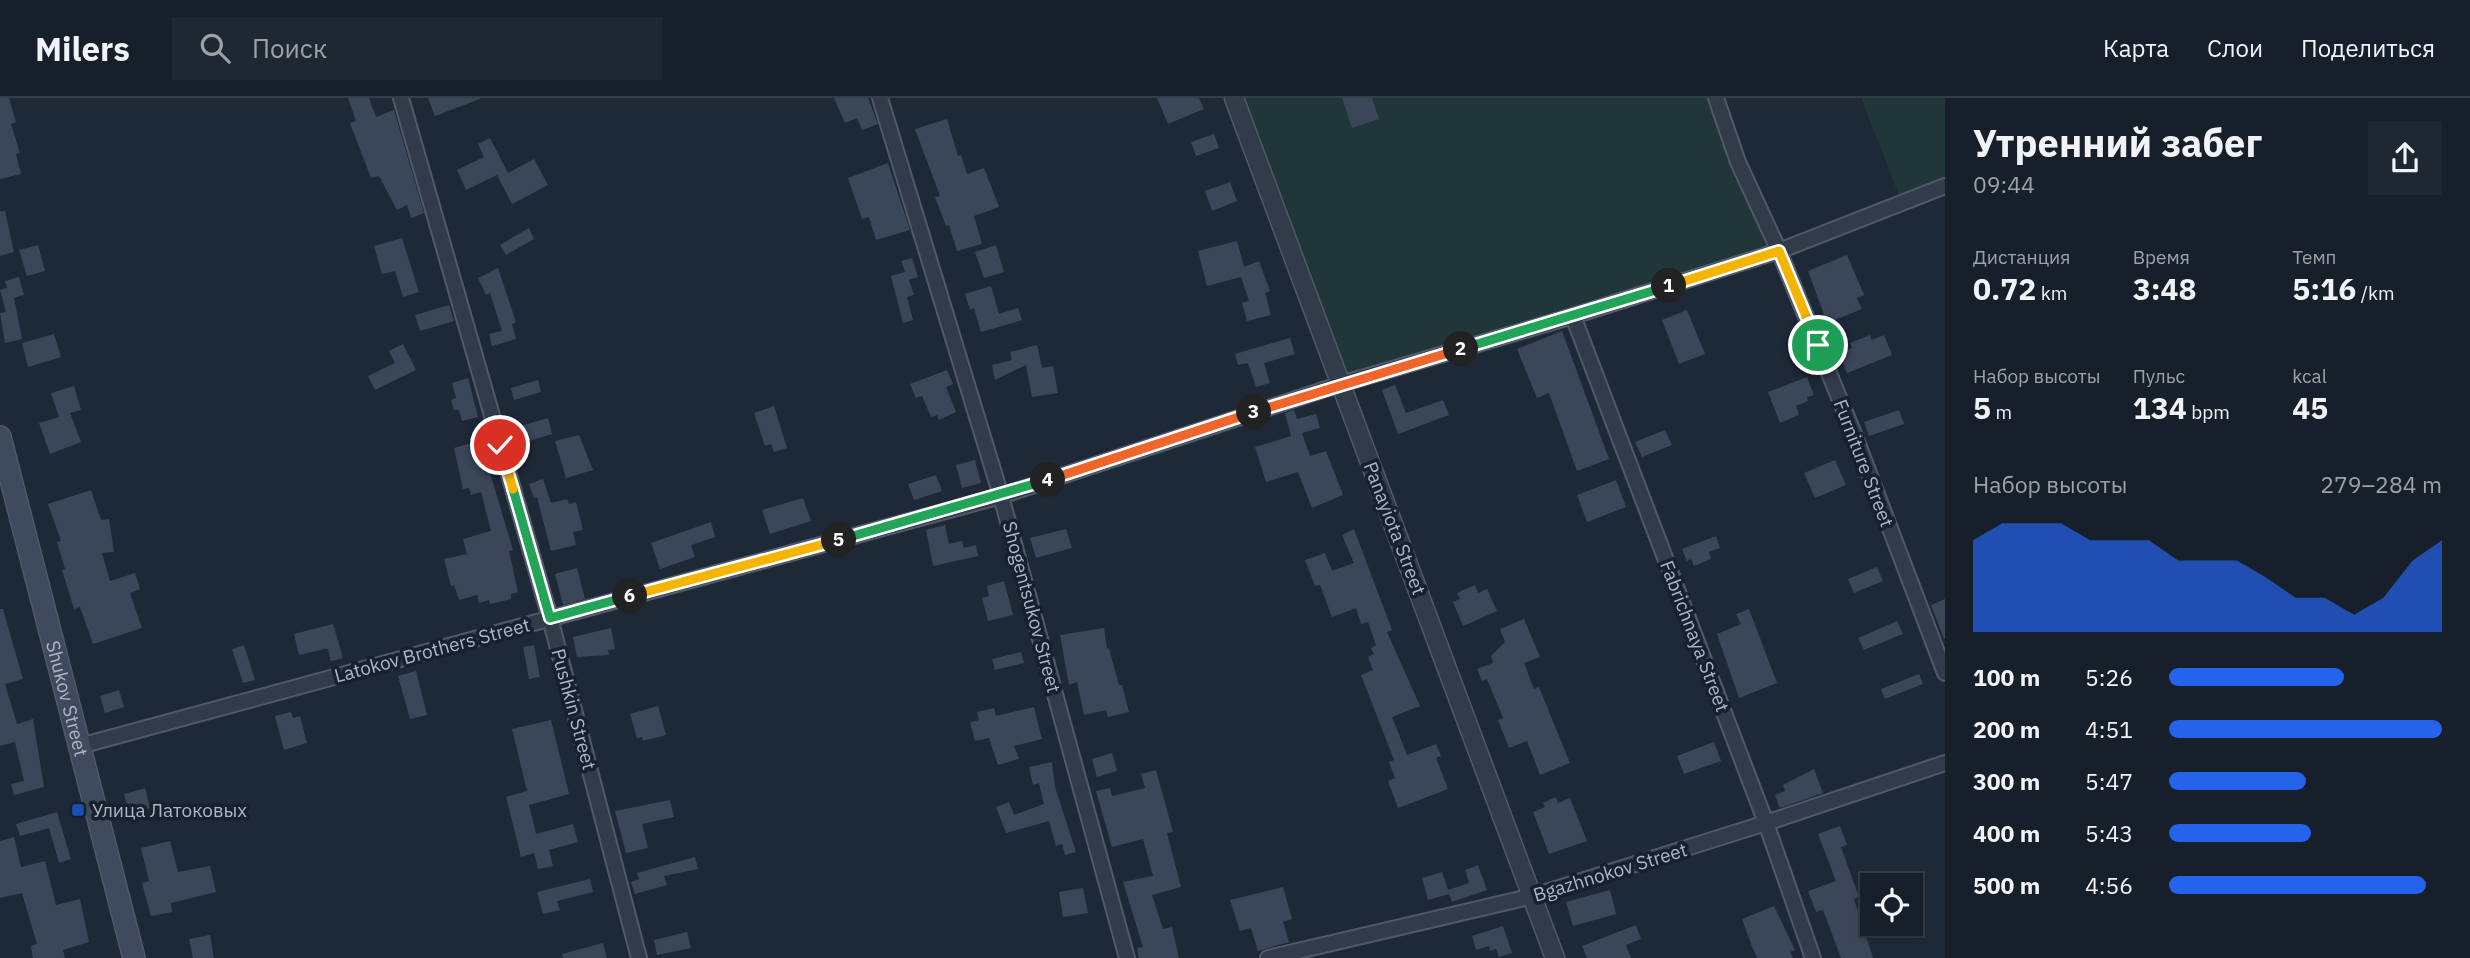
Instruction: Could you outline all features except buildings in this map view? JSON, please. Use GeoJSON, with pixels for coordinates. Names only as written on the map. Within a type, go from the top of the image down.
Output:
{"type":"FeatureCollection","features":[{"type":"Feature","properties":{"kind":"main road","name":"Shukov Street"},"geometry":{"type":"LineString","coordinates":[[0,437],[134,958]]}},
{"type":"Feature","properties":{"kind":"street","name":"Pushkin Street"},"geometry":{"type":"LineString","coordinates":[[401,98],[550,618],[639,958]]}},
{"type":"Feature","properties":{"kind":"street","name":"Shogentsukov Street"},"geometry":{"type":"LineString","coordinates":[[880,98],[1001,496],[1127,958]]}},
{"type":"Feature","properties":{"kind":"street","name":"Panayiota Street"},"geometry":{"type":"LineString","coordinates":[[1234,98],[1555,958]]}},
{"type":"Feature","properties":{"kind":"street","name":"Furniture Street"},"geometry":{"type":"LineString","coordinates":[[1716,98],[1738,162],[1779,251],[1856,439],[1945,673]]}},
{"type":"Feature","properties":{"kind":"street","name":"Latokov Brothers Street"},"geometry":{"type":"LineString","coordinates":[[80,746],[1001,496],[1341,384],[1573,316],[1779,251],[1945,186]]}},
{"type":"Feature","properties":{"kind":"street","name":"Fabrichnaya Street"},"geometry":{"type":"LineString","coordinates":[[1573,316],[1766,823],[1813,958]]}},
{"type":"Feature","properties":{"kind":"street","name":"Bgazhnokov Street"},"geometry":{"type":"LineString","coordinates":[[1268,958],[1533,896],[1766,823],[1945,763]]}},
{"type":"Feature","properties":{"kind":"green space"},"geometry":{"type":"Polygon","coordinates":[[[1234,98],[1716,98],[1779,251],[1341,384],[1234,98]]]}},
{"type":"Feature","properties":{"kind":"green space"},"geometry":{"type":"Polygon","coordinates":[[[1861,98],[1945,98],[1945,186],[1902,203],[1861,98]]]}},
{"type":"Feature","properties":{"kind":"place","name":"Улица Латоковых"},"geometry":{"type":"Point","coordinates":[78,810]}},
{"type":"Feature","properties":{"kind":"route"},"geometry":{"type":"LineString","coordinates":[[500,445],[550,618],[1001,496],[1341,384],[1573,316],[1779,251],[1818,345]]}}]}
